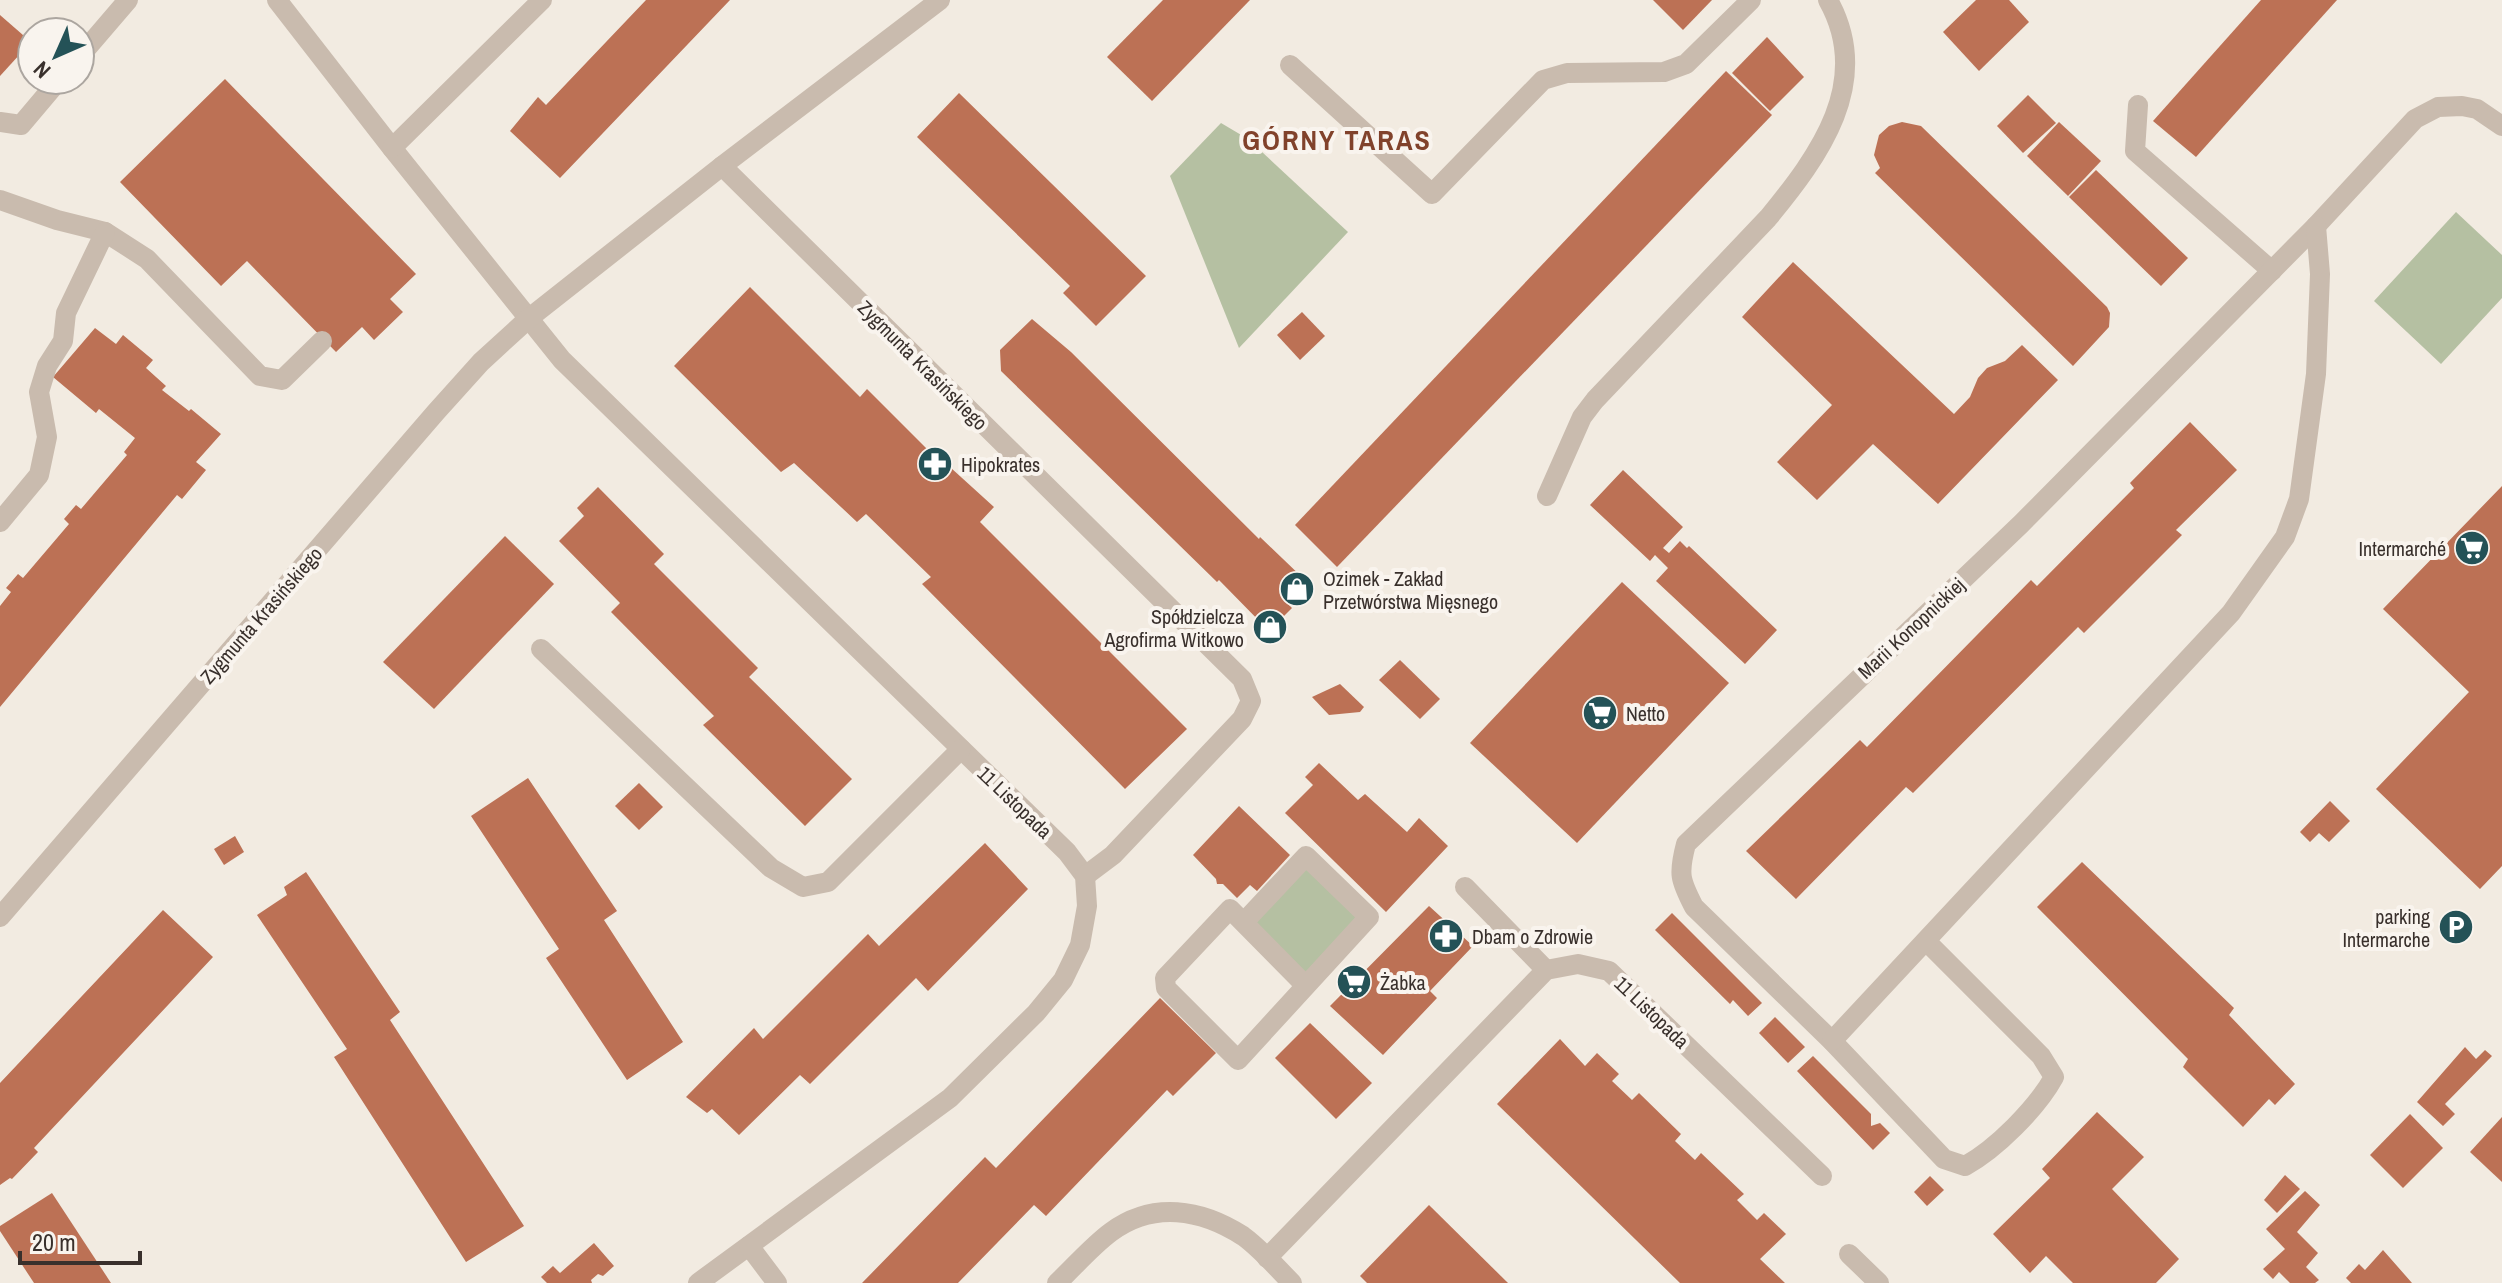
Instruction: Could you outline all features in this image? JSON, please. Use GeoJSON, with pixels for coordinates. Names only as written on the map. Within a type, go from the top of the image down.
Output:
{"type":"FeatureCollection","features":[{"type":"Feature","properties":{"kind":"street"},"geometry":{"type":"LineString","coordinates":[[96,37],[128,0]]}},
{"type":"Feature","properties":{"kind":"street"},"geometry":{"type":"LineString","coordinates":[[277,0],[528,319]]}},
{"type":"Feature","properties":{"kind":"street"},"geometry":{"type":"LineString","coordinates":[[392,148],[542,0]]}},
{"type":"Feature","properties":{"kind":"street","name":"Zygmunta Krasińskiego"},"geometry":{"type":"LineString","coordinates":[[0,917],[492,351],[722,166],[940,0]]}},
{"type":"Feature","properties":{"kind":"street"},"geometry":{"type":"LineString","coordinates":[[1290,65],[1432,194],[1543,80],[1567,73],[1664,72],[1686,64],[1751,0]]}},
{"type":"Feature","properties":{"kind":"street"},"geometry":{"type":"LineString","coordinates":[[1547,496],[1582,417],[1595,400],[1768,218],[1823,144],[1844,84],[1846,63],[1845,40],[1828,0]]}},
{"type":"Feature","properties":{"kind":"street"},"geometry":{"type":"LineString","coordinates":[[0,122],[21,125],[45,96]]}},
{"type":"Feature","properties":{"kind":"street"},"geometry":{"type":"LineString","coordinates":[[2138,105],[2135,151],[2272,271]]}},
{"type":"Feature","properties":{"kind":"street","name":"Marii Konopnickiej"},"geometry":{"type":"LineString","coordinates":[[1926,941],[2041,1056],[2054,1077],[2045,1094],[1986,1155],[1965,1166],[1944,1159],[1832,1041],[1694,907],[1682,883],[1680,865],[1686,844],[2021,524],[2316,226],[2415,119],[2438,107],[2462,106],[2477,109],[2502,126]]}},
{"type":"Feature","properties":{"kind":"street","name":"Zygmunta Krasińskiego"},"geometry":{"type":"LineString","coordinates":[[722,166],[1242,679],[1251,701],[1242,719],[1113,855],[1085,876]]}},
{"type":"Feature","properties":{"kind":"street"},"geometry":{"type":"LineString","coordinates":[[0,200],[57,220],[105,232],[147,259],[260,376],[282,380],[322,341]]}},
{"type":"Feature","properties":{"kind":"street"},"geometry":{"type":"LineString","coordinates":[[1832,1041],[2231,613],[2285,537],[2299,499],[2316,374],[2320,274],[2316,226]]}},
{"type":"Feature","properties":{"kind":"street"},"geometry":{"type":"LineString","coordinates":[[0,522],[39,475],[47,437],[39,392],[47,366],[63,341],[66,313],[105,232]]}},
{"type":"Feature","properties":{"kind":"street","name":"11 Listopada"},"geometry":{"type":"LineString","coordinates":[[528,319],[562,360],[1067,852],[1085,876]]}},
{"type":"Feature","properties":{"kind":"street"},"geometry":{"type":"LineString","coordinates":[[541,649],[771,868],[803,887],[828,882],[961,749]]}},
{"type":"Feature","properties":{"kind":"street"},"geometry":{"type":"LineString","coordinates":[[1244,922],[1306,856],[1369,917],[1306,986],[1238,1060],[1166,988],[1165,978],[1230,909],[1306,986]]}},
{"type":"Feature","properties":{"kind":"street"},"geometry":{"type":"LineString","coordinates":[[698,1283],[950,1098],[1036,1013],[1063,980],[1080,945],[1087,906],[1085,876]]}},
{"type":"Feature","properties":{"kind":"street"},"geometry":{"type":"LineString","coordinates":[[1267,1258],[1546,970],[1465,887]]}},
{"type":"Feature","properties":{"kind":"street","name":"11 Listopada"},"geometry":{"type":"LineString","coordinates":[[1546,970],[1578,964],[1609,971],[1822,1176]]}},
{"type":"Feature","properties":{"kind":"street"},"geometry":{"type":"LineString","coordinates":[[1057,1283],[1111,1232],[1142,1215],[1173,1210],[1212,1220],[1243,1237],[1292,1283]]}},
{"type":"Feature","properties":{"kind":"street"},"geometry":{"type":"LineString","coordinates":[[749,1246],[777,1283]]}},
{"type":"Feature","properties":{"kind":"street"},"geometry":{"type":"LineString","coordinates":[[1849,1254],[1879,1283]]}},
{"type":"Feature","properties":{"kind":"green space"},"geometry":{"type":"Polygon","coordinates":[[[1221,123],[1248,139],[1348,232],[1239,348],[1170,176],[1221,123]]]}},
{"type":"Feature","properties":{"kind":"green space"},"geometry":{"type":"Polygon","coordinates":[[[2456,212],[2502,255],[2502,298],[2441,364],[2374,301],[2456,212]]]}},
{"type":"Feature","properties":{"kind":"green space"},"geometry":{"type":"Polygon","coordinates":[[[1306,866],[1361,916],[1306,974],[1254,922],[1306,866]]]}},
{"type":"Feature","properties":{"kind":"building"},"geometry":{"type":"Polygon","coordinates":[[[646,0],[730,0],[560,178],[510,131],[538,97],[546,105],[646,0]]]}},
{"type":"Feature","properties":{"kind":"building"},"geometry":{"type":"Polygon","coordinates":[[[1163,0],[1250,0],[1152,101],[1107,57],[1163,0]]]}},
{"type":"Feature","properties":{"kind":"building"},"geometry":{"type":"Polygon","coordinates":[[[1653,0],[1712,0],[1683,30],[1653,0]]]}},
{"type":"Feature","properties":{"kind":"building"},"geometry":{"type":"Polygon","coordinates":[[[1976,0],[2009,0],[2029,22],[1979,71],[1943,32],[1976,0]]]}},
{"type":"Feature","properties":{"kind":"building"},"geometry":{"type":"Polygon","coordinates":[[[2261,0],[2337,0],[2196,157],[2153,121],[2261,0]]]}},
{"type":"Feature","properties":{"kind":"building"},"geometry":{"type":"Polygon","coordinates":[[[0,15],[16,29],[16,58],[0,76],[0,15]]]}},
{"type":"Feature","properties":{"kind":"building"},"geometry":{"type":"Polygon","coordinates":[[[1767,37],[1804,77],[1770,111],[1732,73],[1767,37]]]}},
{"type":"Feature","properties":{"kind":"building"},"geometry":{"type":"Polygon","coordinates":[[[1726,71],[1772,115],[1337,567],[1295,525],[1726,71]]]}},
{"type":"Feature","properties":{"kind":"building"},"geometry":{"type":"Polygon","coordinates":[[[225,79],[416,274],[390,299],[403,312],[374,340],[362,327],[336,352],[247,261],[221,286],[120,182],[225,79]]]}},
{"type":"Feature","properties":{"kind":"building"},"geometry":{"type":"Polygon","coordinates":[[[959,93],[1146,276],[1096,326],[1063,293],[1070,286],[917,137],[959,93]]]}},
{"type":"Feature","properties":{"kind":"building"},"geometry":{"type":"Polygon","coordinates":[[[2028,95],[2056,123],[2023,153],[1997,126],[2028,95]]]}},
{"type":"Feature","properties":{"kind":"building"},"geometry":{"type":"Polygon","coordinates":[[[1902,122],[1921,126],[2107,307],[2109,327],[2073,366],[1875,173],[1880,168],[1874,155],[1879,135],[1889,126],[1902,122]]]}},
{"type":"Feature","properties":{"kind":"building"},"geometry":{"type":"Polygon","coordinates":[[[2059,122],[2101,161],[2068,196],[2027,156],[2059,122]]]}},
{"type":"Feature","properties":{"kind":"building"},"geometry":{"type":"Polygon","coordinates":[[[2096,170],[2188,258],[2161,286],[2069,197],[2096,170]]]}},
{"type":"Feature","properties":{"kind":"building"},"geometry":{"type":"Polygon","coordinates":[[[1793,262],[1954,414],[1970,397],[1978,378],[1987,368],[2005,361],[2022,345],[2058,380],[1938,504],[1873,444],[1817,500],[1777,462],[1832,405],[1742,317],[1793,262]]]}},
{"type":"Feature","properties":{"kind":"building"},"geometry":{"type":"Polygon","coordinates":[[[750,287],[860,397],[867,389],[927,449],[994,507],[980,522],[1187,729],[1125,789],[922,584],[931,577],[866,514],[857,522],[794,463],[781,472],[674,366],[750,287]]]}},
{"type":"Feature","properties":{"kind":"building"},"geometry":{"type":"Polygon","coordinates":[[[1302,312],[1325,336],[1300,360],[1277,335],[1302,312]]]}},
{"type":"Feature","properties":{"kind":"building"},"geometry":{"type":"Polygon","coordinates":[[[1032,319],[1071,352],[1259,539],[1307,582],[1287,603],[1292,608],[1269,631],[1001,371],[1000,350],[1032,319]]]}},
{"type":"Feature","properties":{"kind":"building"},"geometry":{"type":"Polygon","coordinates":[[[95,328],[116,344],[123,335],[153,360],[146,368],[166,386],[162,390],[221,434],[196,462],[206,470],[182,499],[177,495],[0,707],[0,606],[11,592],[6,588],[18,574],[23,578],[69,524],[64,519],[76,505],[81,509],[127,455],[124,452],[135,438],[99,409],[96,413],[53,377],[95,328]]]}},
{"type":"Feature","properties":{"kind":"building"},"geometry":{"type":"Polygon","coordinates":[[[2190,422],[2237,470],[2176,530],[2182,535],[2084,633],[2078,627],[1913,793],[1906,787],[1796,899],[1746,851],[1860,740],[1867,747],[2031,580],[2037,586],[2134,488],[2130,483],[2190,422]]]}},
{"type":"Feature","properties":{"kind":"building"},"geometry":{"type":"Polygon","coordinates":[[[1623,470],[1683,527],[1663,548],[1669,553],[1680,541],[1687,548],[1689,546],[1777,630],[1745,664],[1656,581],[1668,568],[1655,555],[1650,561],[1590,505],[1623,470]]]}},
{"type":"Feature","properties":{"kind":"building"},"geometry":{"type":"Polygon","coordinates":[[[2502,486],[2502,866],[2480,889],[2376,789],[2469,692],[2383,609],[2502,486]]]}},
{"type":"Feature","properties":{"kind":"building"},"geometry":{"type":"Polygon","coordinates":[[[598,487],[664,554],[654,564],[758,668],[749,677],[852,779],[805,826],[703,725],[714,716],[611,612],[620,603],[559,541],[584,516],[577,508],[598,487]]]}},
{"type":"Feature","properties":{"kind":"building"},"geometry":{"type":"Polygon","coordinates":[[[505,536],[554,584],[434,709],[383,662],[505,536]]]}},
{"type":"Feature","properties":{"kind":"building","name":"Netto"},"geometry":{"type":"Polygon","coordinates":[[[1622,582],[1729,683],[1577,843],[1470,743],[1622,582]]]}},
{"type":"Feature","properties":{"kind":"building"},"geometry":{"type":"Polygon","coordinates":[[[1400,660],[1440,699],[1420,719],[1379,680],[1400,660]]]}},
{"type":"Feature","properties":{"kind":"building"},"geometry":{"type":"Polygon","coordinates":[[[1340,684],[1364,707],[1360,712],[1329,715],[1312,697],[1340,684]]]}},
{"type":"Feature","properties":{"kind":"building"},"geometry":{"type":"Polygon","coordinates":[[[1319,763],[1358,800],[1365,794],[1407,832],[1419,818],[1448,846],[1386,912],[1285,813],[1313,785],[1305,777],[1319,763]]]}},
{"type":"Feature","properties":{"kind":"building"},"geometry":{"type":"Polygon","coordinates":[[[528,778],[617,911],[604,920],[683,1042],[627,1080],[546,958],[559,949],[471,816],[528,778]]]}},
{"type":"Feature","properties":{"kind":"building"},"geometry":{"type":"Polygon","coordinates":[[[639,783],[663,807],[639,830],[615,806],[639,783]]]}},
{"type":"Feature","properties":{"kind":"building"},"geometry":{"type":"Polygon","coordinates":[[[2330,801],[2350,821],[2329,842],[2319,833],[2310,842],[2300,832],[2330,801]]]}},
{"type":"Feature","properties":{"kind":"building"},"geometry":{"type":"Polygon","coordinates":[[[1239,806],[1290,855],[1257,891],[1250,885],[1237,898],[1223,884],[1217,884],[1216,879],[1193,855],[1239,806]]]}},
{"type":"Feature","properties":{"kind":"building"},"geometry":{"type":"Polygon","coordinates":[[[235,836],[244,852],[224,865],[214,849],[235,836]]]}},
{"type":"Feature","properties":{"kind":"building"},"geometry":{"type":"Polygon","coordinates":[[[985,843],[1028,889],[928,991],[916,978],[810,1084],[800,1075],[739,1135],[712,1109],[707,1113],[686,1097],[754,1028],[763,1039],[868,934],[879,946],[985,843]]]}},
{"type":"Feature","properties":{"kind":"building"},"geometry":{"type":"Polygon","coordinates":[[[2082,862],[2234,1008],[2229,1015],[2295,1084],[2275,1105],[2269,1099],[2243,1127],[2183,1067],[2188,1059],[2037,907],[2082,862]]]}},
{"type":"Feature","properties":{"kind":"building"},"geometry":{"type":"Polygon","coordinates":[[[306,872],[400,1012],[390,1020],[524,1226],[466,1262],[334,1057],[347,1049],[257,915],[287,895],[284,887],[306,872]]]}},
{"type":"Feature","properties":{"kind":"building"},"geometry":{"type":"Polygon","coordinates":[[[1429,906],[1473,946],[1430,991],[1437,998],[1383,1055],[1330,1006],[1429,906]]]}},
{"type":"Feature","properties":{"kind":"building"},"geometry":{"type":"Polygon","coordinates":[[[163,910],[213,957],[34,1148],[38,1152],[12,1179],[0,1185],[0,1083],[163,910]]]}},
{"type":"Feature","properties":{"kind":"building"},"geometry":{"type":"Polygon","coordinates":[[[1672,913],[1762,1003],[1748,1016],[1733,1000],[1730,1004],[1655,930],[1672,913]]]}},
{"type":"Feature","properties":{"kind":"building"},"geometry":{"type":"Polygon","coordinates":[[[1160,998],[1216,1053],[1173,1096],[1167,1090],[1046,1216],[1034,1205],[958,1283],[862,1283],[985,1157],[996,1168],[1160,998]]]}},
{"type":"Feature","properties":{"kind":"building"},"geometry":{"type":"Polygon","coordinates":[[[1775,1017],[1805,1047],[1788,1063],[1759,1033],[1775,1017]]]}},
{"type":"Feature","properties":{"kind":"building"},"geometry":{"type":"Polygon","coordinates":[[[1310,1023],[1372,1083],[1336,1119],[1275,1058],[1310,1023]]]}},
{"type":"Feature","properties":{"kind":"building"},"geometry":{"type":"Polygon","coordinates":[[[1560,1039],[1585,1066],[1597,1053],[1619,1074],[1612,1081],[1632,1100],[1639,1093],[1681,1134],[1675,1141],[1695,1160],[1701,1153],[1744,1194],[1737,1200],[1757,1220],[1764,1213],[1786,1234],[1760,1259],[1785,1283],[1680,1283],[1497,1104],[1560,1039]]]}},
{"type":"Feature","properties":{"kind":"building"},"geometry":{"type":"Polygon","coordinates":[[[2465,1047],[2476,1059],[2485,1050],[2492,1056],[2445,1104],[2455,1114],[2443,1126],[2417,1102],[2465,1047]]]}},
{"type":"Feature","properties":{"kind":"building"},"geometry":{"type":"Polygon","coordinates":[[[1813,1056],[1871,1114],[1871,1126],[1880,1123],[1890,1133],[1873,1150],[1797,1071],[1813,1056]]]}},
{"type":"Feature","properties":{"kind":"building"},"geometry":{"type":"Polygon","coordinates":[[[2097,1112],[2144,1157],[2112,1189],[2179,1259],[2156,1283],[2073,1283],[2046,1256],[2030,1273],[1993,1234],[2050,1178],[2042,1169],[2097,1112]]]}},
{"type":"Feature","properties":{"kind":"building"},"geometry":{"type":"Polygon","coordinates":[[[2410,1114],[2443,1148],[2403,1188],[2370,1155],[2410,1114]]]}},
{"type":"Feature","properties":{"kind":"building"},"geometry":{"type":"Polygon","coordinates":[[[2502,1117],[2502,1182],[2470,1152],[2502,1117]]]}},
{"type":"Feature","properties":{"kind":"building"},"geometry":{"type":"Polygon","coordinates":[[[2285,1175],[2300,1189],[2277,1213],[2264,1200],[2285,1175]]]}},
{"type":"Feature","properties":{"kind":"building"},"geometry":{"type":"Polygon","coordinates":[[[1930,1176],[1944,1190],[1927,1206],[1914,1192],[1930,1176]]]}},
{"type":"Feature","properties":{"kind":"building"},"geometry":{"type":"Polygon","coordinates":[[[2305,1191],[2320,1205],[2297,1232],[2318,1253],[2306,1267],[2319,1280],[2315,1283],[2290,1283],[2279,1272],[2273,1279],[2263,1269],[2285,1249],[2266,1229],[2305,1191]]]}},
{"type":"Feature","properties":{"kind":"building"},"geometry":{"type":"Polygon","coordinates":[[[52,1193],[111,1283],[34,1283],[0,1231],[0,1226],[52,1193]]]}},
{"type":"Feature","properties":{"kind":"building"},"geometry":{"type":"Polygon","coordinates":[[[1429,1205],[1508,1283],[1367,1283],[1360,1276],[1429,1205]]]}},
{"type":"Feature","properties":{"kind":"building"},"geometry":{"type":"Polygon","coordinates":[[[594,1243],[614,1266],[603,1276],[598,1274],[591,1280],[592,1283],[547,1283],[541,1277],[553,1266],[560,1273],[594,1243]]]}},
{"type":"Feature","properties":{"kind":"building"},"geometry":{"type":"Polygon","coordinates":[[[2383,1250],[2412,1283],[2351,1283],[2346,1278],[2359,1264],[2365,1270],[2383,1250]]]}},
{"type":"Feature","properties":{"kind":"place","name":"Hipokrates"},"geometry":{"type":"Point","coordinates":[935,464]}},
{"type":"Feature","properties":{"kind":"place","name":"Intermarché"},"geometry":{"type":"Point","coordinates":[2472,548]}},
{"type":"Feature","properties":{"kind":"place","name":"Ozimek - Zakład Przetwórstwa Mięsnego"},"geometry":{"type":"Point","coordinates":[1297,589]}},
{"type":"Feature","properties":{"kind":"place","name":"Spółdzielcza Agrofirma Witkowo"},"geometry":{"type":"Point","coordinates":[1270,627]}},
{"type":"Feature","properties":{"kind":"place","name":"Netto"},"geometry":{"type":"Point","coordinates":[1600,713]}},
{"type":"Feature","properties":{"kind":"place","name":"parking Intermarche"},"geometry":{"type":"Point","coordinates":[2456,927]}},
{"type":"Feature","properties":{"kind":"place","name":"Dbam o Zdrowie"},"geometry":{"type":"Point","coordinates":[1446,936]}},
{"type":"Feature","properties":{"kind":"place","name":"Żabka"},"geometry":{"type":"Point","coordinates":[1354,982]}},
{"type":"Feature","properties":{"kind":"district","name":"GÓRNY TARAS"},"geometry":{"type":"Point","coordinates":[1337,140]}}]}
